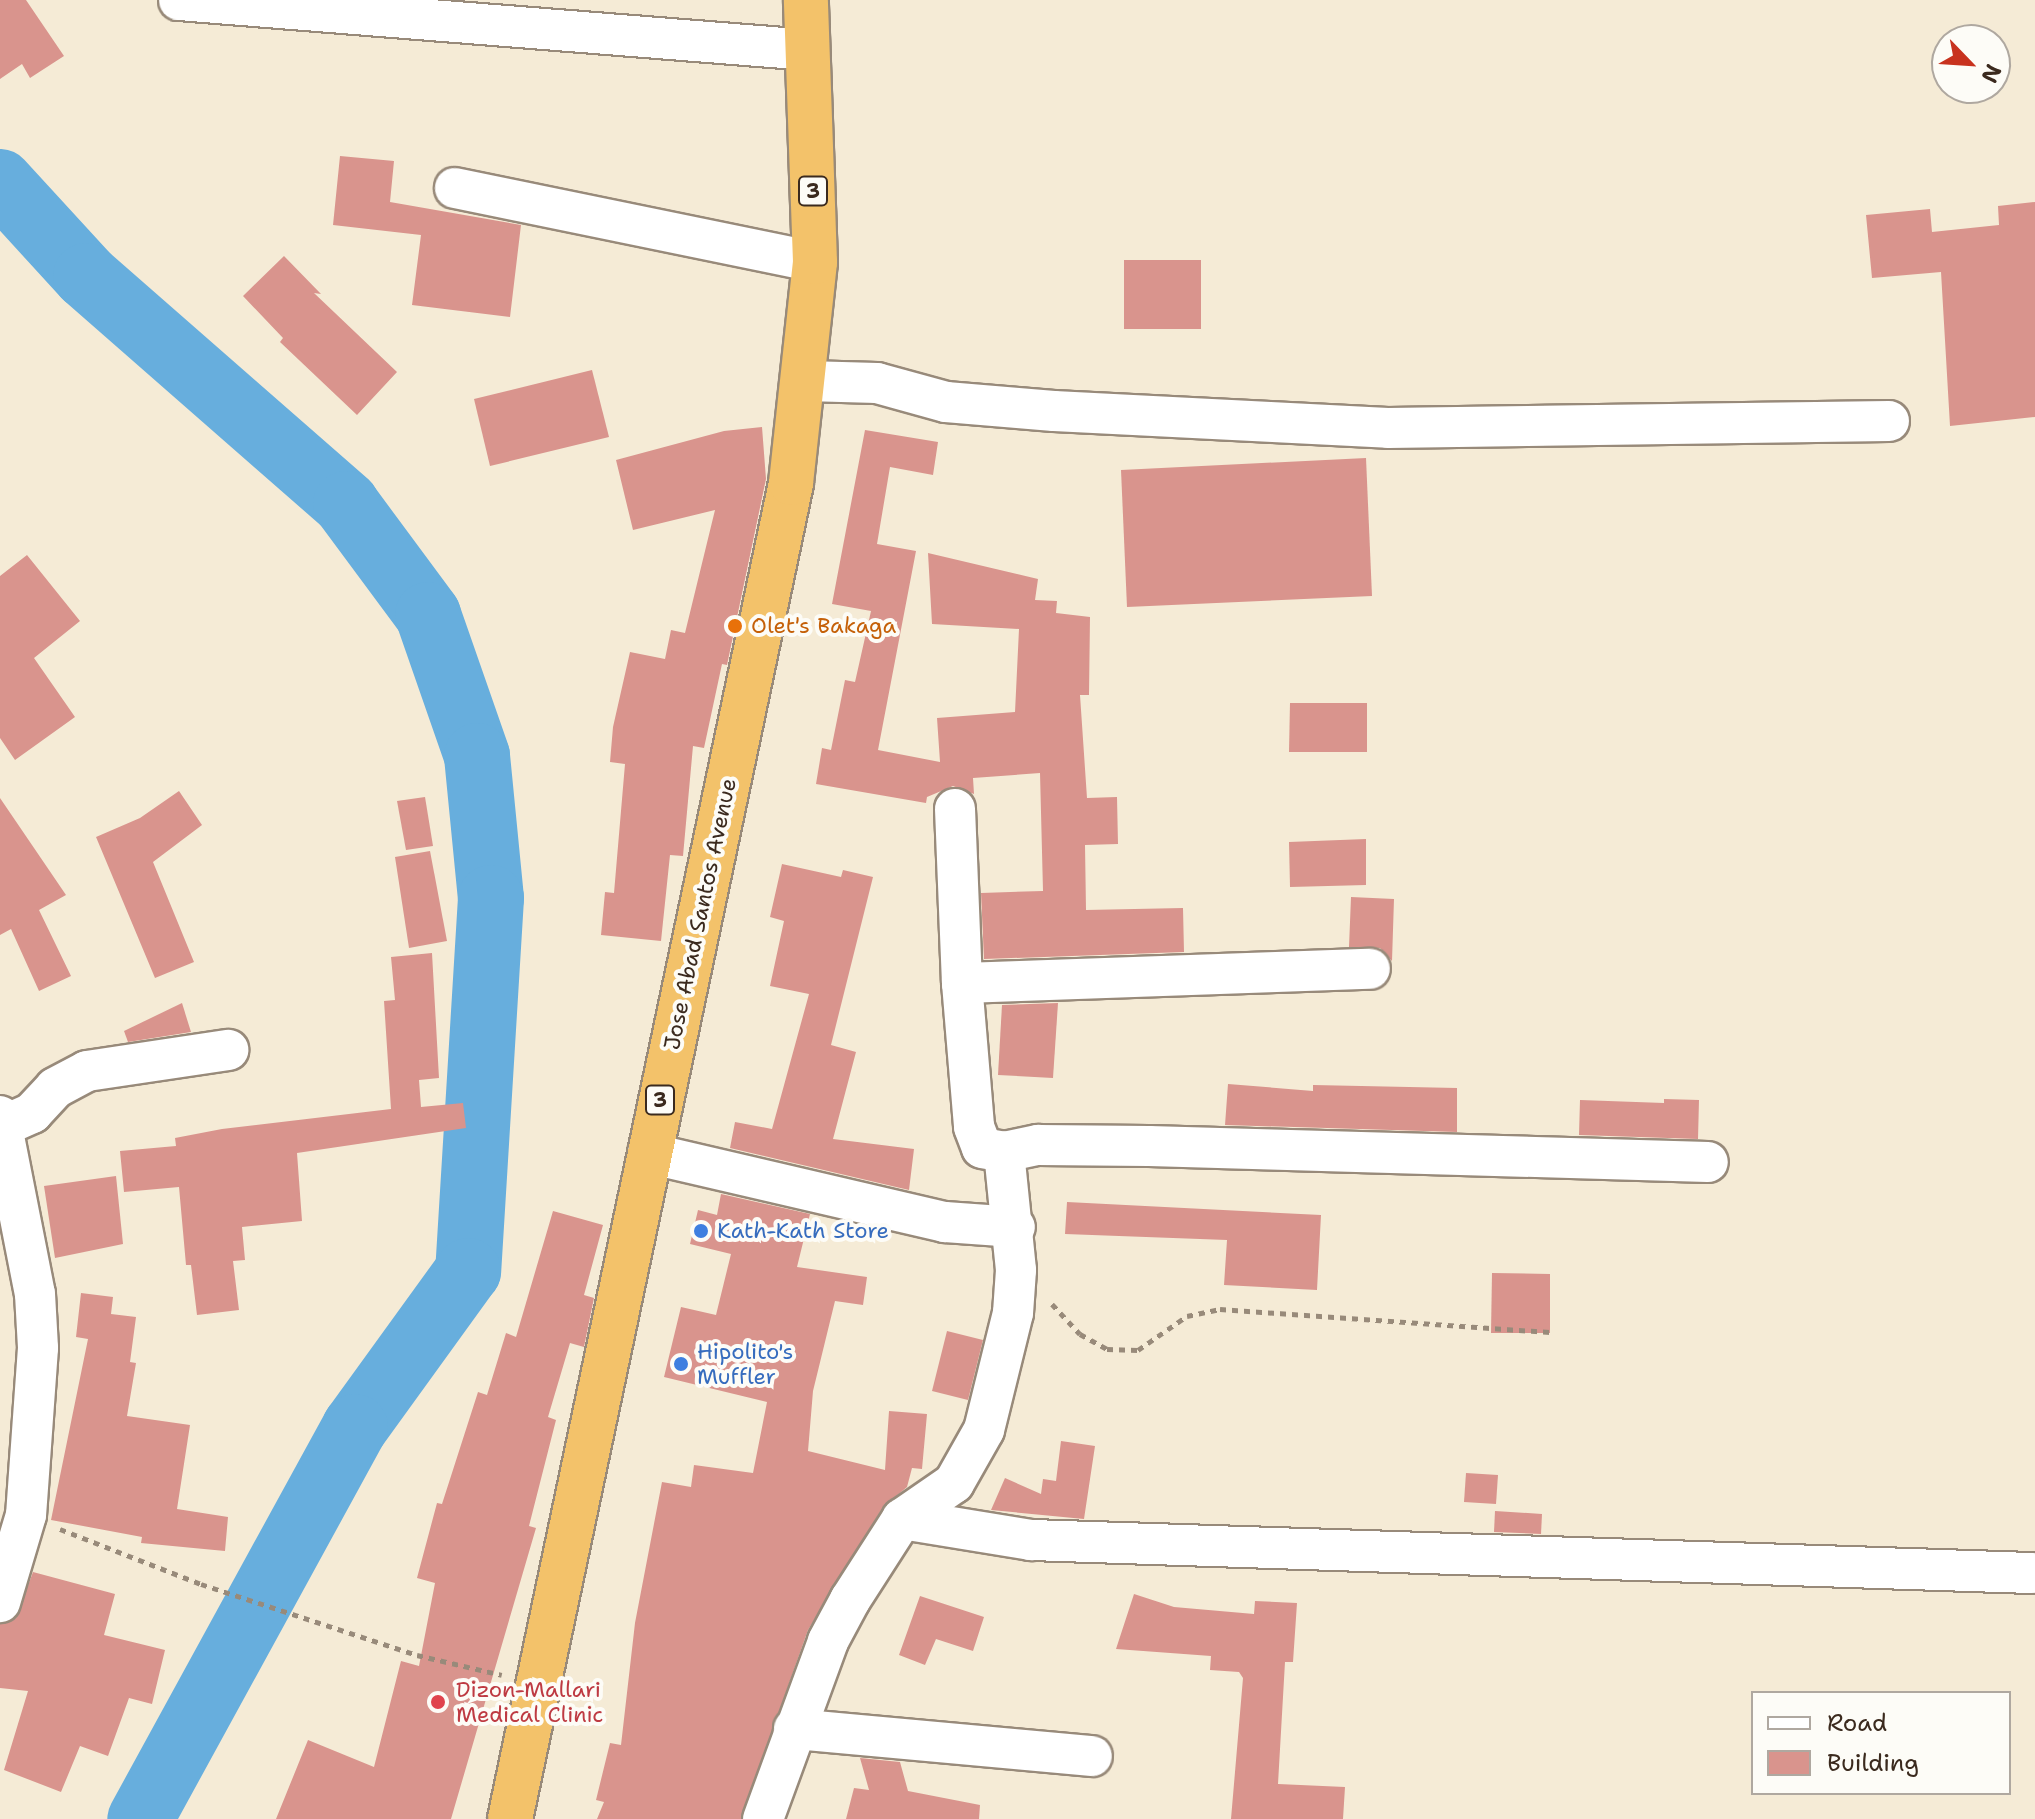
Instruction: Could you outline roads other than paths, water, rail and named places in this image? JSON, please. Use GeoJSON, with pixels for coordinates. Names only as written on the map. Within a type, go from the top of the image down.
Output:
{"type":"FeatureCollection","features":[{"type":"Feature","properties":{"kind":"highway","name":"Jose Abad Santos Avenue"},"geometry":{"type":"LineString","coordinates":[[510,1819],[541,1684],[648,1153],[753,671],[806,381],[815,262],[806,0]]}},
{"type":"Feature","properties":{"kind":"street"},"geometry":{"type":"LineString","coordinates":[[179,0],[809,50]]}},
{"type":"Feature","properties":{"kind":"street"},"geometry":{"type":"LineString","coordinates":[[455,188],[815,262]]}},
{"type":"Feature","properties":{"kind":"street"},"geometry":{"type":"LineString","coordinates":[[806,381],[877,383],[946,402],[1054,411],[1388,428],[1889,421]]}},
{"type":"Feature","properties":{"kind":"street"},"geometry":{"type":"LineString","coordinates":[[955,809],[962,983],[974,1127],[982,1148],[1004,1152],[1038,1145],[1149,1146],[1708,1162]]}},
{"type":"Feature","properties":{"kind":"street"},"geometry":{"type":"LineString","coordinates":[[962,983],[1370,969]]}},
{"type":"Feature","properties":{"kind":"street"},"geometry":{"type":"LineString","coordinates":[[0,1602],[26,1515],[17,1427],[38,1348],[11,1225],[1,1121],[32,1113],[55,1088],[87,1071],[228,1050]]}},
{"type":"Feature","properties":{"kind":"street"},"geometry":{"type":"LineString","coordinates":[[763,1819],[828,1641],[902,1519],[954,1483],[984,1430],[1013,1313],[1015,1227],[1004,1152]]}},
{"type":"Feature","properties":{"kind":"street"},"geometry":{"type":"LineString","coordinates":[[648,1153],[945,1222],[1015,1227]]}},
{"type":"Feature","properties":{"kind":"street"},"geometry":{"type":"LineString","coordinates":[[902,1519],[1031,1540],[2032,1573]]}},
{"type":"Feature","properties":{"kind":"street"},"geometry":{"type":"LineString","coordinates":[[794,1729],[1092,1756]]}},
{"type":"Feature","properties":{"kind":"waterway"},"geometry":{"type":"LineString","coordinates":[[0,182],[86,276],[346,504],[428,615],[477,756],[491,898],[468,1271],[355,1427],[140,1819]]}},
{"type":"Feature","properties":{"kind":"place","name":"Olet's Bakaga"},"geometry":{"type":"Point","coordinates":[735,626]}},
{"type":"Feature","properties":{"kind":"place","name":"Kath-Kath Store"},"geometry":{"type":"Point","coordinates":[701,1231]}},
{"type":"Feature","properties":{"kind":"place","name":"Hipolito's Muffler"},"geometry":{"type":"Point","coordinates":[681,1364]}},
{"type":"Feature","properties":{"kind":"place","name":"Dizon-Mallari Medical Clinic"},"geometry":{"type":"Point","coordinates":[438,1702]}}]}
